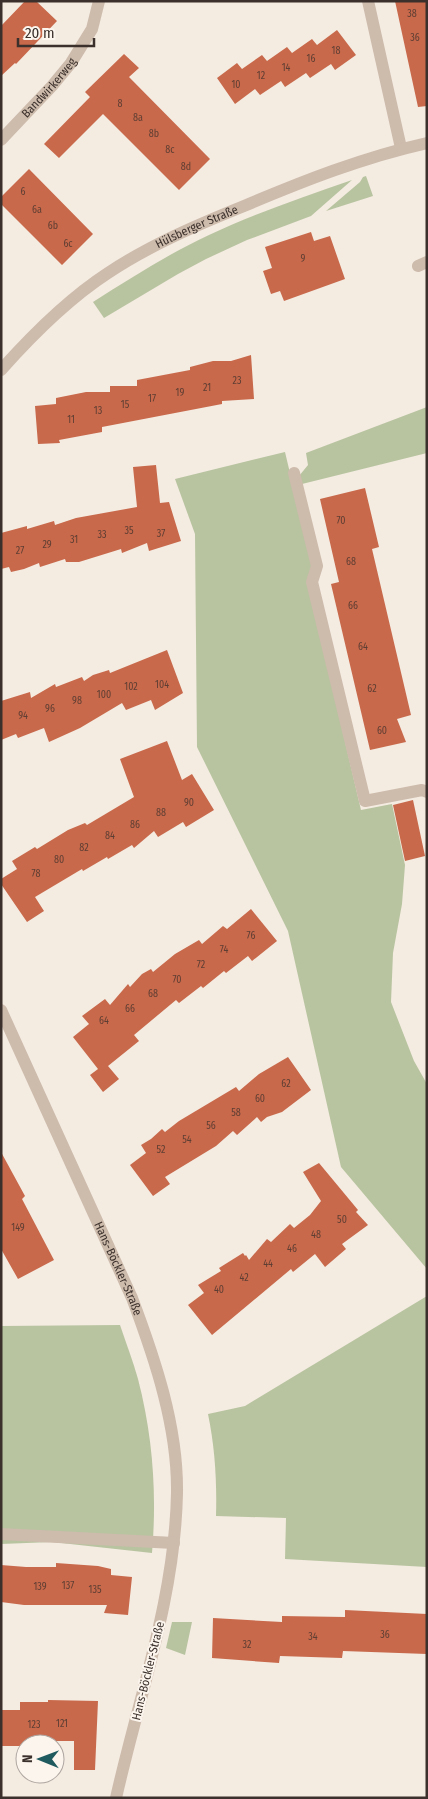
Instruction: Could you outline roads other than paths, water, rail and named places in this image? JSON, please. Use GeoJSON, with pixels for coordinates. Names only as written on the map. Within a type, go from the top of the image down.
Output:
{"type":"FeatureCollection","features":[{"type":"Feature","properties":{"kind":"street","name":"Bandwirkerweg"},"geometry":{"type":"LineString","coordinates":[[1,140],[71,63],[92,29],[99,1]]}},
{"type":"Feature","properties":{"kind":"street"},"geometry":{"type":"LineString","coordinates":[[368,1],[401,148]]}},
{"type":"Feature","properties":{"kind":"street","name":"Hülsberger Straße"},"geometry":{"type":"LineString","coordinates":[[1,370],[25,343],[74,298],[107,273],[147,250],[190,228],[308,179],[401,148],[427,143]]}},
{"type":"Feature","properties":{"kind":"street"},"geometry":{"type":"LineString","coordinates":[[294,473],[317,566],[312,582],[365,801],[422,790],[427,792]]}},
{"type":"Feature","properties":{"kind":"street","name":"Hans-Böckler-Straße"},"geometry":{"type":"LineString","coordinates":[[1,1010],[132,1298],[150,1347],[165,1399],[174,1450],[177,1492],[174,1543],[168,1584],[158,1634],[116,1798]]}},
{"type":"Feature","properties":{"kind":"street"},"geometry":{"type":"LineString","coordinates":[[1,1534],[174,1543]]}}]}
